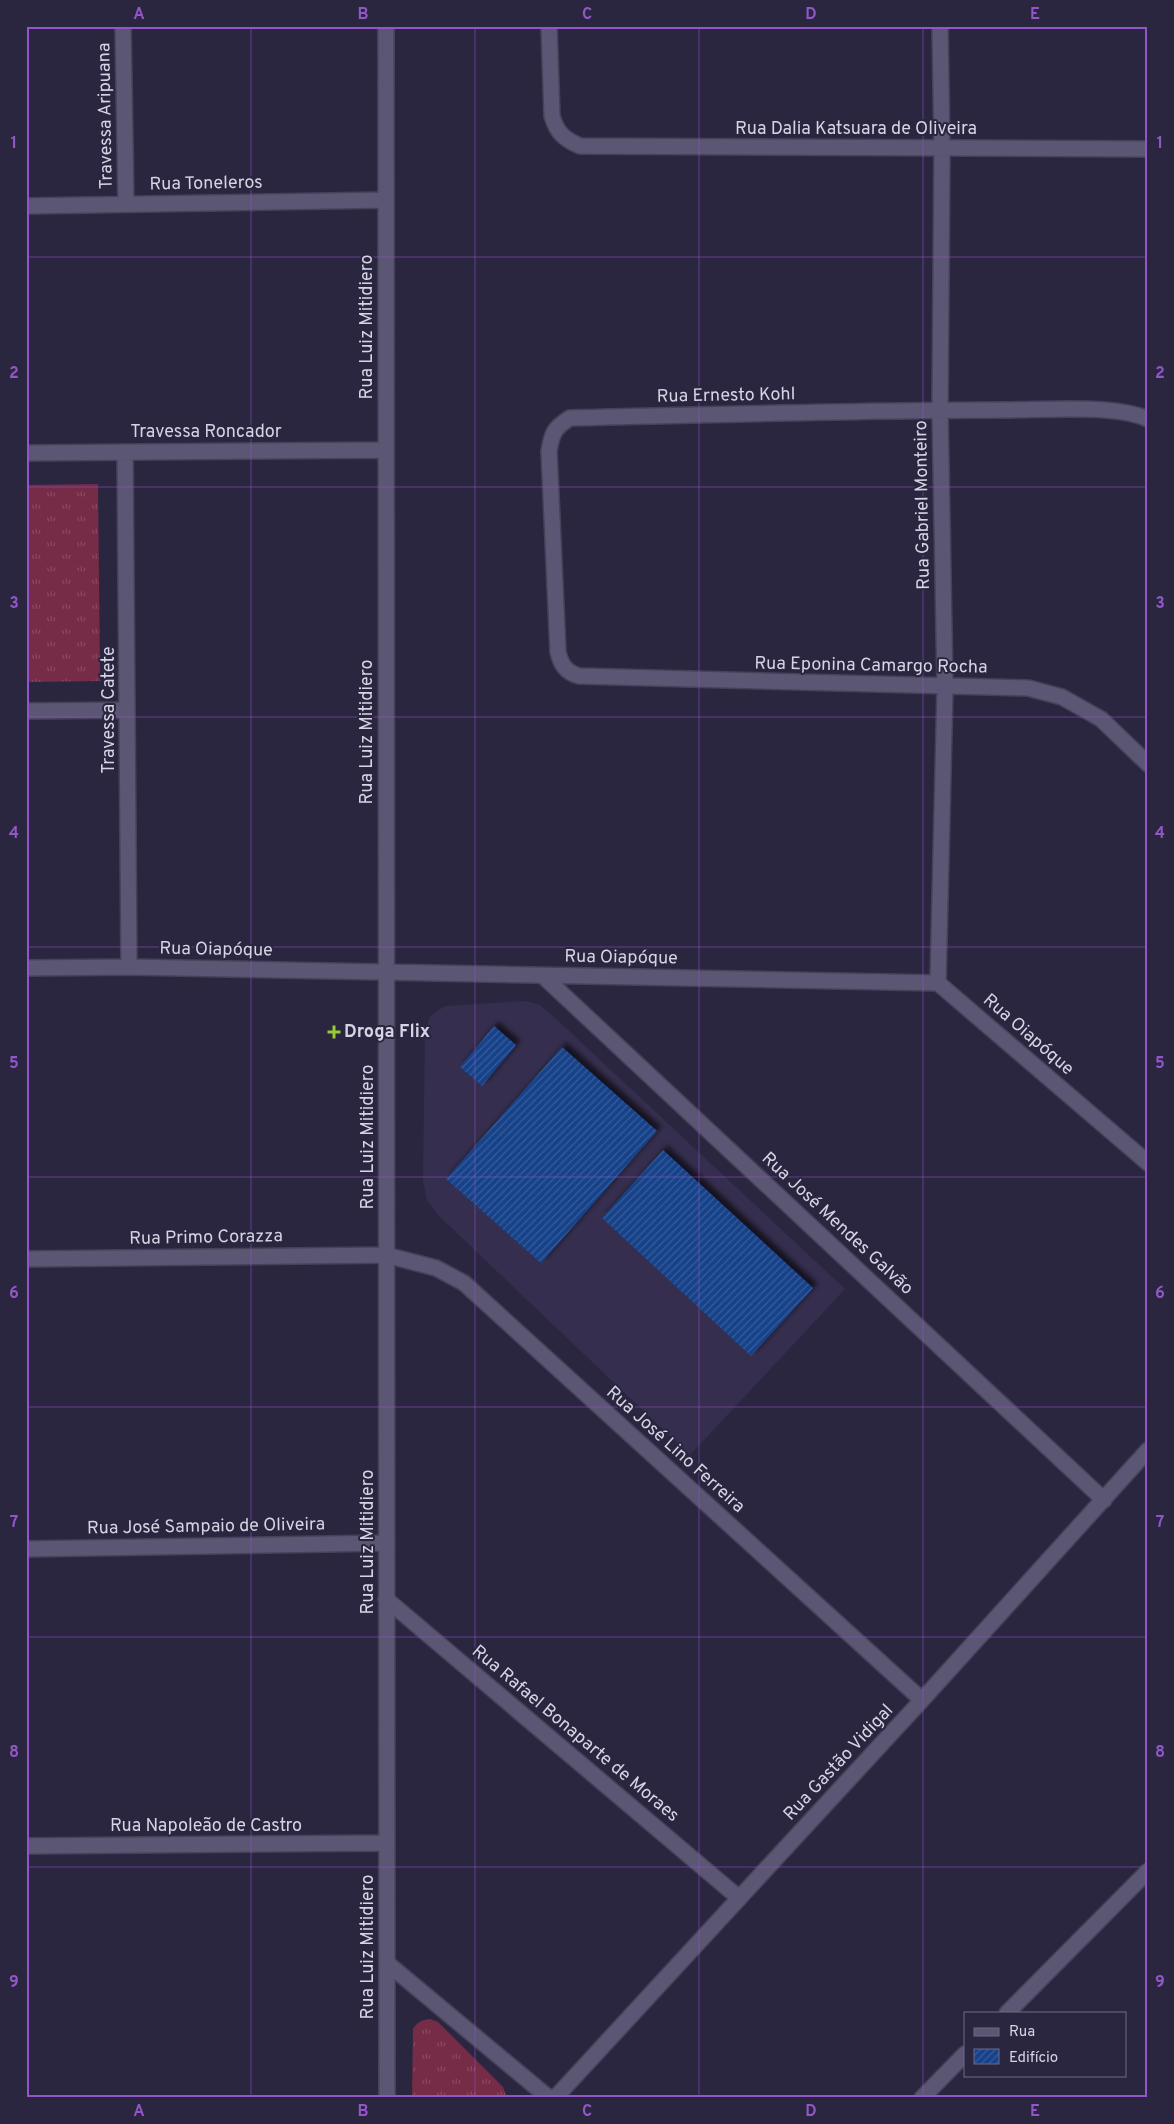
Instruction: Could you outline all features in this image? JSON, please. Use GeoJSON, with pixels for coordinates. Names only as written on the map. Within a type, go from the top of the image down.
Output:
{"type":"FeatureCollection","features":[{"type":"Feature","properties":{"kind":"street","name":"Travessa Aripuana"},"geometry":{"type":"LineString","coordinates":[[123,26],[126,204]]}},
{"type":"Feature","properties":{"kind":"street","name":"Rua Luiz Mitidiero"},"geometry":{"type":"LineString","coordinates":[[386,26],[387,2098]]}},
{"type":"Feature","properties":{"kind":"street","name":"Rua Dalia Katsuara de Oliveira"},"geometry":{"type":"LineString","coordinates":[[549,26],[552,116],[556,129],[566,140],[580,146],[1148,149]]}},
{"type":"Feature","properties":{"kind":"street","name":"Rua Gabriel Monteiro"},"geometry":{"type":"LineString","coordinates":[[938,983],[945,687],[940,410],[942,149],[940,26]]}},
{"type":"Feature","properties":{"kind":"street","name":"Rua Toneleros"},"geometry":{"type":"LineString","coordinates":[[26,206],[386,200]]}},
{"type":"Feature","properties":{"kind":"street","name":"Rua Ernesto Kohl"},"geometry":{"type":"LineString","coordinates":[[568,673],[561,663],[558,652],[549,451],[552,435],[558,425],[570,418],[940,410],[1106,410],[1137,414],[1148,419]]}},
{"type":"Feature","properties":{"kind":"street","name":"Travessa Roncador"},"geometry":{"type":"LineString","coordinates":[[26,453],[386,450]]}},
{"type":"Feature","properties":{"kind":"street","name":"Travessa Catete"},"geometry":{"type":"LineString","coordinates":[[125,452],[129,967]]}},
{"type":"Feature","properties":{"kind":"street","name":"Rua Eponina Camargo Rocha"},"geometry":{"type":"LineString","coordinates":[[568,673],[579,676],[1028,688],[1062,697],[1101,720],[1148,764]]}},
{"type":"Feature","properties":{"kind":"street"},"geometry":{"type":"LineString","coordinates":[[26,711],[128,710]]}},
{"type":"Feature","properties":{"kind":"street","name":"Rua Oiapóque"},"geometry":{"type":"LineString","coordinates":[[26,968],[129,967],[938,983],[1148,1163]]}},
{"type":"Feature","properties":{"kind":"street","name":"Rua José Mendes Galvão"},"geometry":{"type":"LineString","coordinates":[[543,976],[1104,1500]]}},
{"type":"Feature","properties":{"kind":"street","name":"Rua Primo Corazza"},"geometry":{"type":"LineString","coordinates":[[26,1259],[386,1255]]}},
{"type":"Feature","properties":{"kind":"street","name":"Rua José Lino Ferreira"},"geometry":{"type":"LineString","coordinates":[[386,1255],[436,1268],[464,1283],[922,1700]]}},
{"type":"Feature","properties":{"kind":"street","name":"Rua Gastão Vidigal"},"geometry":{"type":"LineString","coordinates":[[555,2098],[922,1700],[1148,1450]]}},
{"type":"Feature","properties":{"kind":"street","name":"Rua José Sampaio de Oliveira"},"geometry":{"type":"LineString","coordinates":[[26,1549],[386,1543]]}},
{"type":"Feature","properties":{"kind":"street","name":"Rua Rafael Bonaparte de Moraes"},"geometry":{"type":"LineString","coordinates":[[386,1599],[740,1898]]}},
{"type":"Feature","properties":{"kind":"street","name":"Rua Napoleão de Castro"},"geometry":{"type":"LineString","coordinates":[[26,1846],[387,1843]]}},
{"type":"Feature","properties":{"kind":"street"},"geometry":{"type":"LineString","coordinates":[[1008,2012],[1148,1871]]}},
{"type":"Feature","properties":{"kind":"street"},"geometry":{"type":"LineString","coordinates":[[387,1963],[549,2098]]}},
{"type":"Feature","properties":{"kind":"street"},"geometry":{"type":"LineString","coordinates":[[922,2098],[964,2055]]}},
{"type":"Feature","properties":{"kind":"shaded area"},"geometry":{"type":"Polygon","coordinates":[[[525,1001],[540,1005],[554,1017],[845,1289],[690,1455],[439,1216],[427,1200],[423,1180],[425,1032],[430,1016],[445,1006],[525,1001]]]}},
{"type":"Feature","properties":{"kind":"green space"},"geometry":{"type":"Polygon","coordinates":[[[98,484],[100,681],[26,682],[26,485],[98,484]]]}},
{"type":"Feature","properties":{"kind":"green space"},"geometry":{"type":"Polygon","coordinates":[[[430,2019],[438,2022],[503,2087],[507,2098],[412,2098],[413,2029],[420,2022],[430,2019]]]}},
{"type":"Feature","properties":{"kind":"building"},"geometry":{"type":"Polygon","coordinates":[[[494,1026],[516,1045],[482,1086],[460,1067],[494,1026]]]}},
{"type":"Feature","properties":{"kind":"building"},"geometry":{"type":"Polygon","coordinates":[[[562,1047],[657,1131],[541,1263],[446,1179],[562,1047]]]}},
{"type":"Feature","properties":{"kind":"building"},"geometry":{"type":"Polygon","coordinates":[[[663,1150],[813,1288],[751,1356],[602,1218],[663,1150]]]}},
{"type":"Feature","properties":{"kind":"place","name":"Droga Flix"},"geometry":{"type":"Point","coordinates":[334,1032]}}]}
